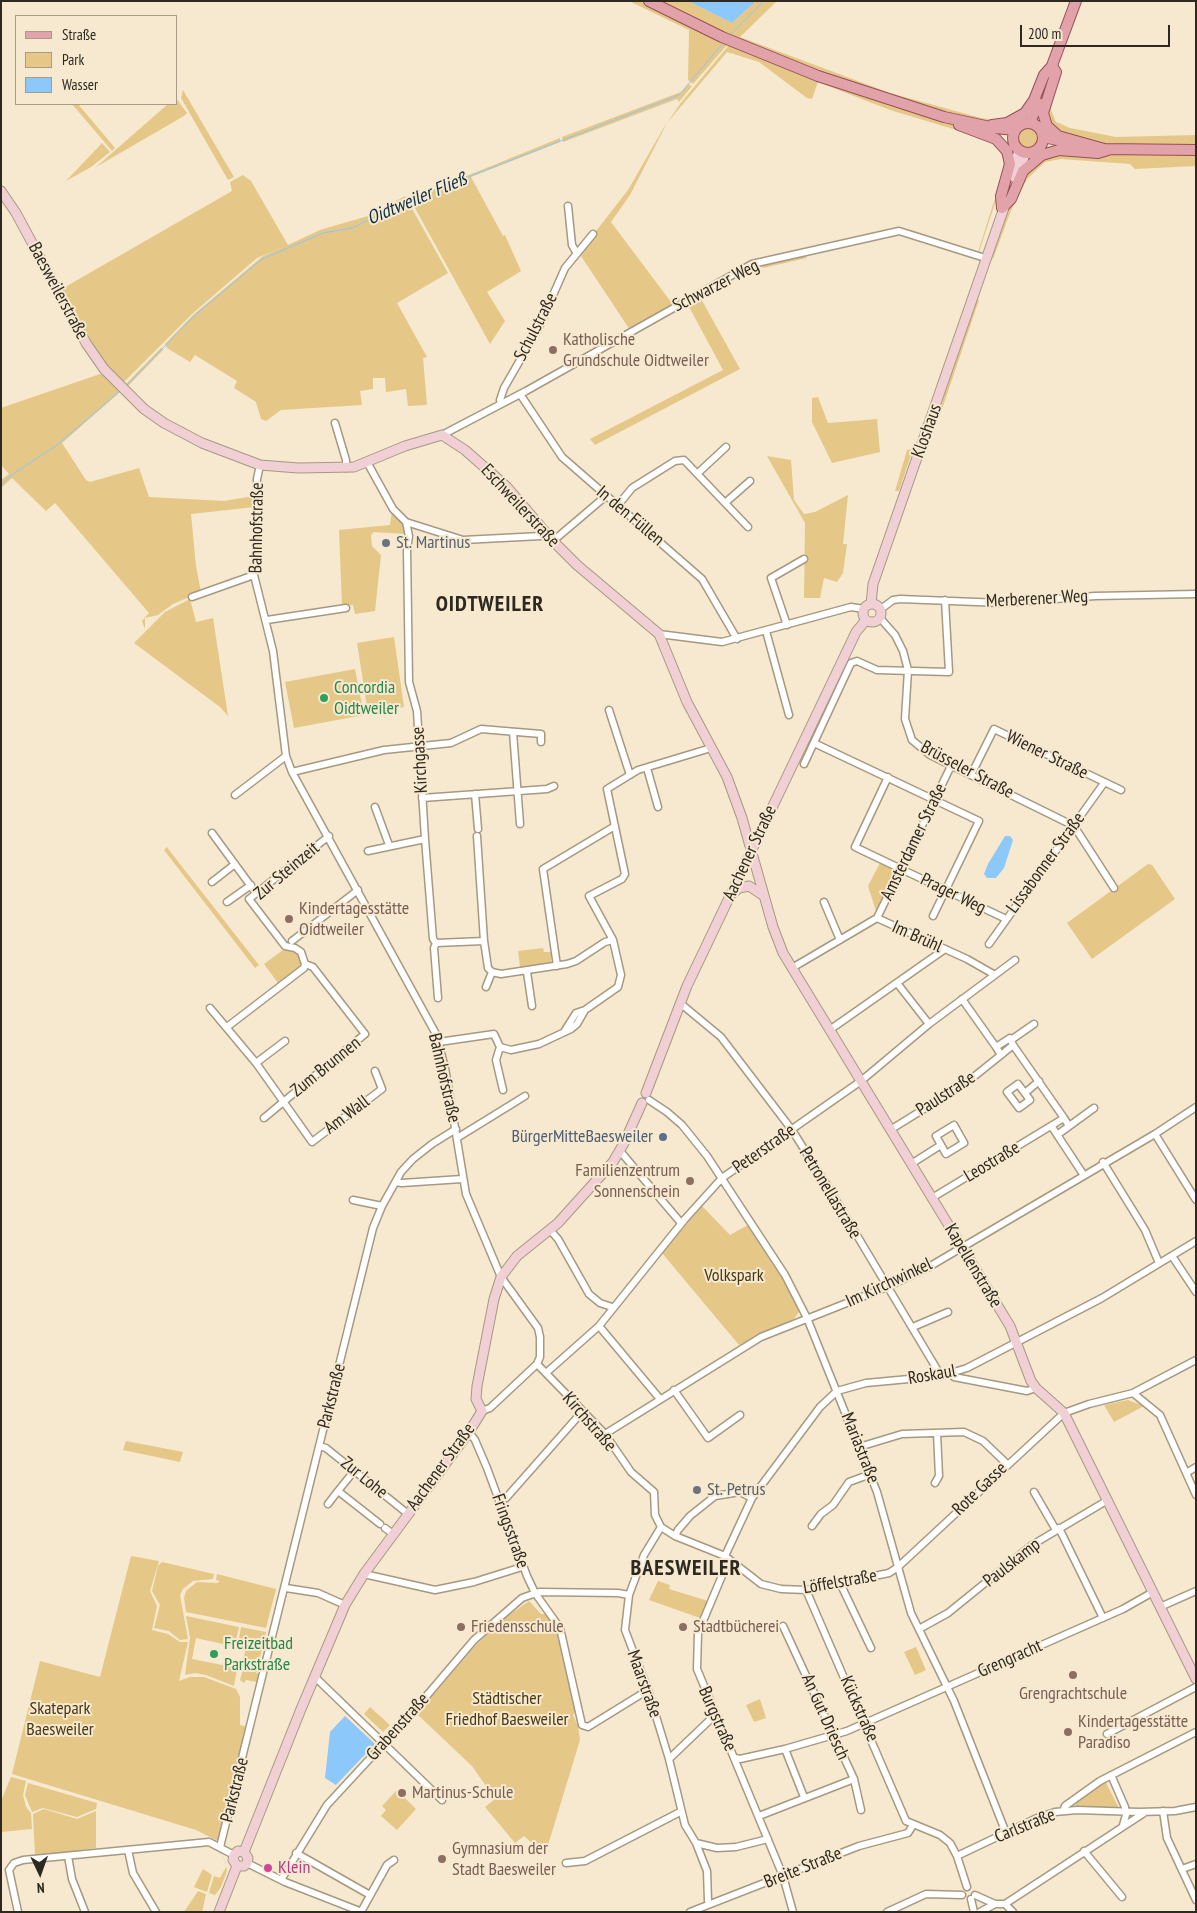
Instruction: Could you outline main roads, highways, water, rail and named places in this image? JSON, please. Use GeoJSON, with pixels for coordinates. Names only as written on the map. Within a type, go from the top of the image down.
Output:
{"type":"FeatureCollection","features":[{"type":"Feature","properties":{"kind":"main road"},"geometry":{"type":"LineString","coordinates":[[649,1],[747,48],[834,82],[950,118],[1014,135],[1023,152],[1035,151],[1042,141]]}},
{"type":"Feature","properties":{"kind":"main road"},"geometry":{"type":"LineString","coordinates":[[1042,141],[1033,124],[1076,1]]}},
{"type":"Feature","properties":{"kind":"main road"},"geometry":{"type":"LineString","coordinates":[[950,118],[995,125],[1014,120],[1030,108],[1044,75],[1052,66]]}},
{"type":"Feature","properties":{"kind":"main road"},"geometry":{"type":"LineString","coordinates":[[1052,66],[1056,72],[1043,113],[1046,126],[1058,136],[1108,150]]}},
{"type":"Feature","properties":{"kind":"main road"},"geometry":{"type":"LineString","coordinates":[[950,118],[966,129],[996,139],[1007,151],[1010,168],[1001,196],[1002,208]]}},
{"type":"Feature","properties":{"kind":"main road"},"geometry":{"type":"LineString","coordinates":[[1014,135],[1021,124],[1033,124]]}},
{"type":"Feature","properties":{"kind":"main road"},"geometry":{"type":"LineString","coordinates":[[1042,141],[1087,149],[1196,150]]}},
{"type":"Feature","properties":{"kind":"main road"},"geometry":{"type":"LineString","coordinates":[[1002,208],[1011,199],[1023,171],[1042,155],[1059,150],[1098,153],[1108,150]]}},
{"type":"Feature","properties":{"kind":"main road","name":"Kloshaus"},"geometry":{"type":"LineString","coordinates":[[868,603],[1002,208],[1023,152]]}},
{"type":"Feature","properties":{"kind":"main road","name":"Baesweilerstraße"},"geometry":{"type":"LineString","coordinates":[[1,191],[16,213],[86,343],[104,369],[144,409],[180,432],[260,465],[298,468],[346,468]]}},
{"type":"Feature","properties":{"kind":"main road","name":"Eschweilerstraße"},"geometry":{"type":"LineString","coordinates":[[346,468],[367,462],[405,446],[442,435],[465,450],[507,487],[553,541],[577,565],[659,634],[688,702],[727,777],[751,852]]}},
{"type":"Feature","properties":{"kind":"main road"},"geometry":{"type":"LineString","coordinates":[[868,603],[877,605],[880,614],[875,622],[866,620],[863,614],[868,603]]}},
{"type":"Feature","properties":{"kind":"main road","name":"Aachener Straße"},"geometry":{"type":"LineString","coordinates":[[244,1852],[346,1605],[364,1574],[469,1432],[482,1411],[476,1400],[477,1386],[494,1299],[501,1277],[517,1256],[550,1230],[584,1195],[620,1151],[646,1099],[680,1003],[856,632],[866,620]]}},
{"type":"Feature","properties":{"kind":"main road"},"geometry":{"type":"LineString","coordinates":[[743,823],[752,828],[762,828]]}},
{"type":"Feature","properties":{"kind":"main road","name":"Kapellenstraße"},"geometry":{"type":"LineString","coordinates":[[751,852],[773,927],[792,968],[831,1029],[1017,1342],[1027,1373],[1036,1388],[1064,1413],[1196,1679]]}},
{"type":"Feature","properties":{"kind":"main road"},"geometry":{"type":"LineString","coordinates":[[730,897],[739,888],[744,886],[754,888],[764,896]]}},
{"type":"Feature","properties":{"kind":"main road"},"geometry":{"type":"LineString","coordinates":[[238,1851],[244,1852],[248,1855],[247,1863],[244,1866],[237,1866],[233,1862],[234,1855],[238,1851]]}},
{"type":"Feature","properties":{"kind":"main road"},"geometry":{"type":"LineString","coordinates":[[219,1912],[237,1866]]}},
{"type":"Feature","properties":{"kind":"water"},"geometry":{"type":"Polygon","coordinates":[[[688,1],[756,1],[732,23],[688,1]]]}},
{"type":"Feature","properties":{"kind":"water"},"geometry":{"type":"Polygon","coordinates":[[[1005,836],[1010,836],[1013,840],[1004,868],[996,878],[987,878],[984,874],[988,864],[1005,836]]]}},
{"type":"Feature","properties":{"kind":"water"},"geometry":{"type":"Polygon","coordinates":[[[345,1716],[375,1744],[336,1785],[325,1778],[330,1732],[345,1716]]]}},
{"type":"Feature","properties":{"kind":"waterway","name":"Oidtweiler Fließ"},"geometry":{"type":"LineString","coordinates":[[731,34],[764,1]]}},
{"type":"Feature","properties":{"kind":"waterway","name":"Oidtweiler Fließ"},"geometry":{"type":"LineString","coordinates":[[126,386],[194,316],[262,259],[323,233],[352,228],[414,198],[679,95],[724,42]]}},
{"type":"Feature","properties":{"kind":"waterway","name":"Oidtweiler Fließ"},"geometry":{"type":"LineString","coordinates":[[1,485],[10,476],[57,445],[119,392]]}},
{"type":"Feature","properties":{"kind":"place","name":"Katholische Grundschule Oidtweiler"},"geometry":{"type":"Point","coordinates":[553,350]}},
{"type":"Feature","properties":{"kind":"place","name":"St. Martinus"},"geometry":{"type":"Point","coordinates":[386,543]}},
{"type":"Feature","properties":{"kind":"place","name":"Concordia Oidtweiler"},"geometry":{"type":"Point","coordinates":[324,698]}},
{"type":"Feature","properties":{"kind":"place","name":"Kindertagesstätte Oidtweiler"},"geometry":{"type":"Point","coordinates":[289,919]}},
{"type":"Feature","properties":{"kind":"place","name":"BürgerMitteBaesweiler"},"geometry":{"type":"Point","coordinates":[663,1137]}},
{"type":"Feature","properties":{"kind":"place","name":"Familienzentrum Sonnenschein"},"geometry":{"type":"Point","coordinates":[690,1181]}},
{"type":"Feature","properties":{"kind":"place","name":"St. Petrus"},"geometry":{"type":"Point","coordinates":[697,1490]}},
{"type":"Feature","properties":{"kind":"place","name":"Friedensschule"},"geometry":{"type":"Point","coordinates":[461,1627]}},
{"type":"Feature","properties":{"kind":"place","name":"Stadtbücherei"},"geometry":{"type":"Point","coordinates":[683,1627]}},
{"type":"Feature","properties":{"kind":"place","name":"Freizeitbad Parkstraße"},"geometry":{"type":"Point","coordinates":[214,1654]}},
{"type":"Feature","properties":{"kind":"place","name":"Grengrachtschule"},"geometry":{"type":"Point","coordinates":[1073,1675]}},
{"type":"Feature","properties":{"kind":"place","name":"Kindertagesstätte Paradiso"},"geometry":{"type":"Point","coordinates":[1068,1732]}},
{"type":"Feature","properties":{"kind":"place","name":"Martinus-Schule"},"geometry":{"type":"Point","coordinates":[402,1793]}},
{"type":"Feature","properties":{"kind":"place","name":"Gymnasium der Stadt Baesweiler"},"geometry":{"type":"Point","coordinates":[442,1859]}},
{"type":"Feature","properties":{"kind":"place","name":"Klein"},"geometry":{"type":"Point","coordinates":[268,1868]}},
{"type":"Feature","properties":{"kind":"district","name":"OIDTWEILER"},"geometry":{"type":"Point","coordinates":[490,605]}},
{"type":"Feature","properties":{"kind":"district","name":"BAESWEILER"},"geometry":{"type":"Point","coordinates":[686,1569]}},
{"type":"Feature","properties":{"kind":"park label","name":"Volkspark"},"geometry":{"type":"Point","coordinates":[734,1276]}},
{"type":"Feature","properties":{"kind":"park label","name":"Städtischer Friedhof Baesweiler"},"geometry":{"type":"Point","coordinates":[507,1709]}},
{"type":"Feature","properties":{"kind":"park label","name":"Skatepark Baesweiler"},"geometry":{"type":"Point","coordinates":[60,1719]}}]}
